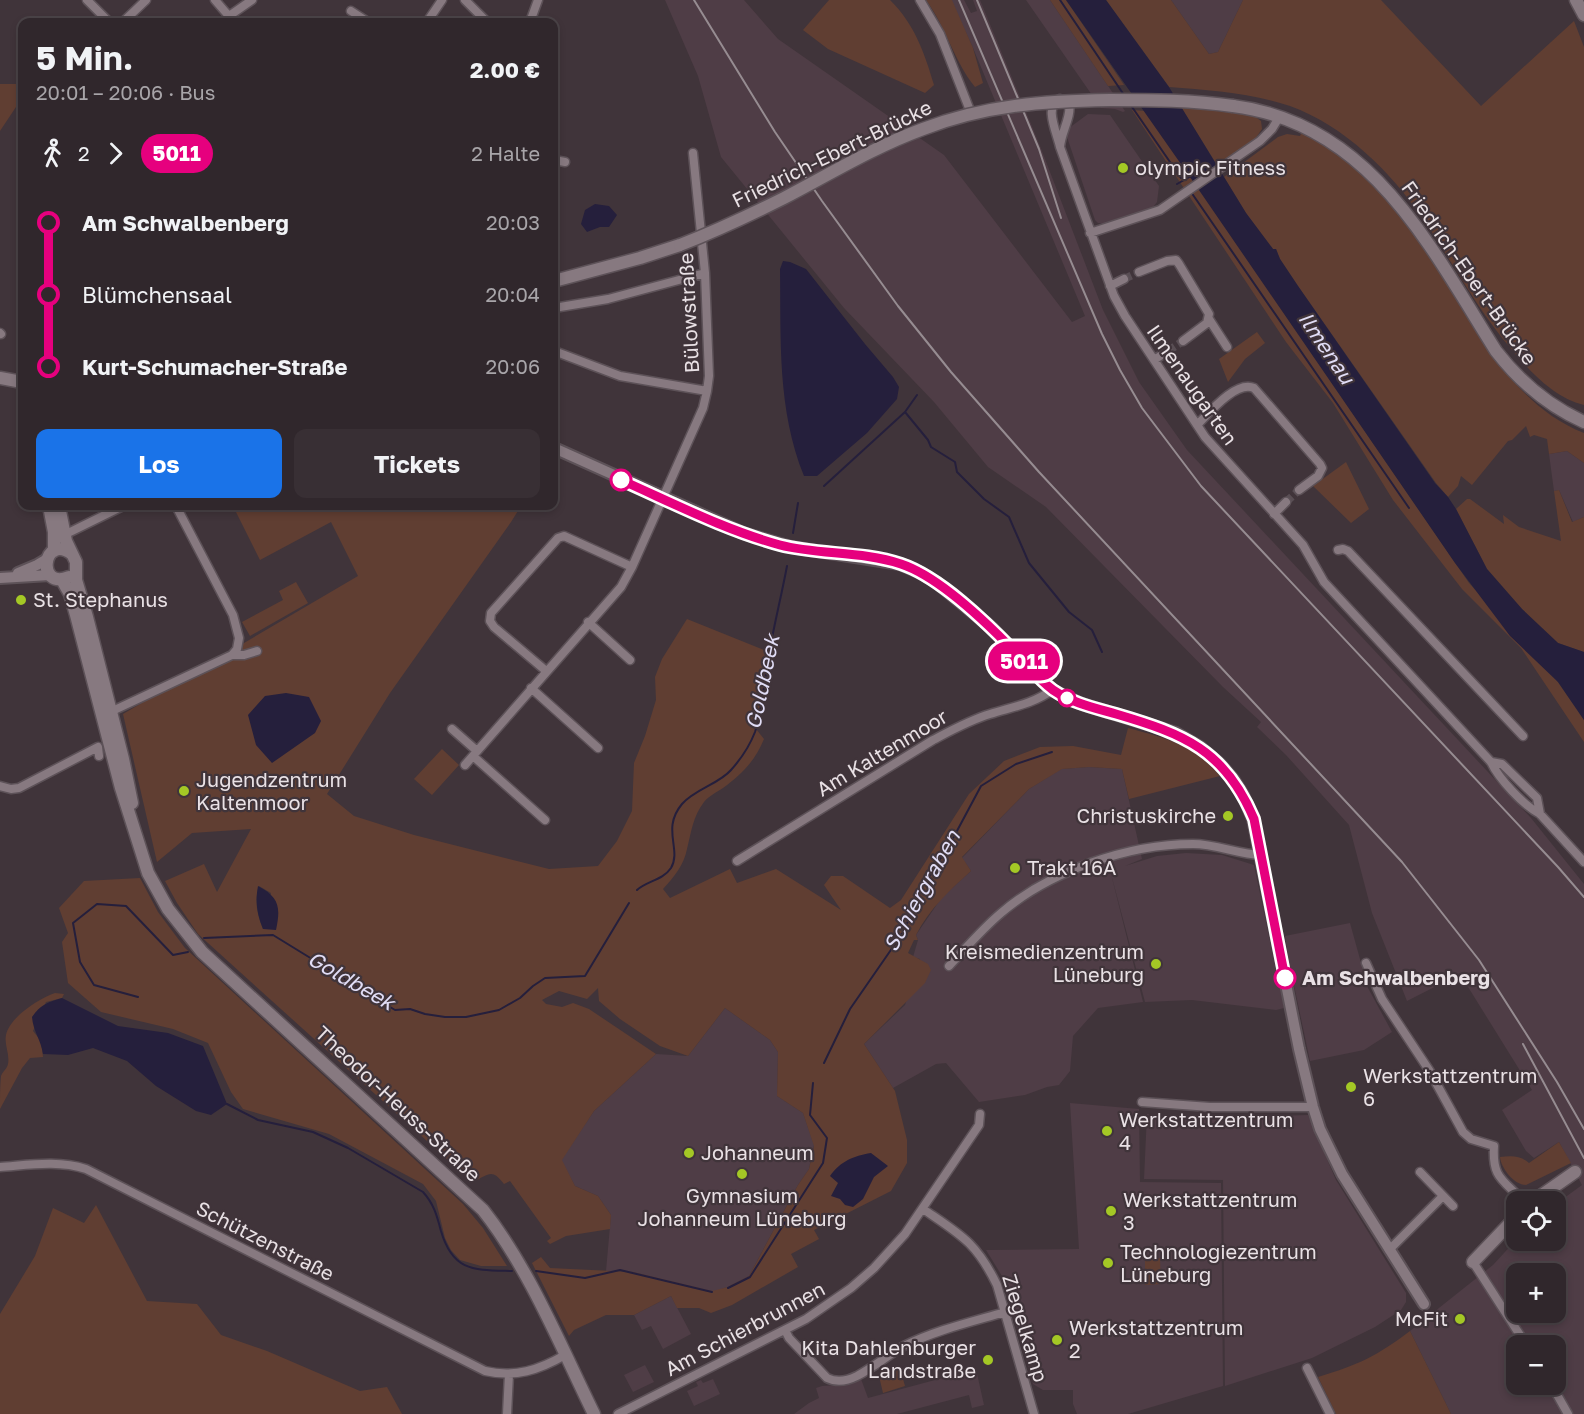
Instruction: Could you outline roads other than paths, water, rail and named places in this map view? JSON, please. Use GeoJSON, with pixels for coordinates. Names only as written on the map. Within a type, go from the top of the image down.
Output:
{"type":"FeatureCollection","features":[{"type":"Feature","properties":{"kind":"main road"},"geometry":{"type":"LineString","coordinates":[[1576,0],[1584,15]]}},
{"type":"Feature","properties":{"kind":"main road","name":"Friedrich-Ebert-Brücke"},"geometry":{"type":"LineString","coordinates":[[558,280],[681,245],[742,219],[900,138],[971,113],[1013,105],[1055,101],[1161,100],[1233,106],[1297,122],[1339,148],[1378,179],[1414,222],[1496,351],[1510,369],[1539,396],[1580,419]]}},
{"type":"Feature","properties":{"kind":"main road"},"geometry":{"type":"LineString","coordinates":[[0,378],[18,381]]}},
{"type":"Feature","properties":{"kind":"main road","name":"Theodor-Heuss-Straße"},"geometry":{"type":"LineString","coordinates":[[51,510],[54,532],[46,567],[70,594],[129,786],[140,850],[148,873],[162,900],[179,926],[202,952],[483,1210],[504,1238],[524,1272],[594,1414]]}},
{"type":"Feature","properties":{"kind":"main road","name":"Theodor-Heuss-Straße"},"geometry":{"type":"LineString","coordinates":[[60,510],[64,535],[76,562],[77,585],[87,617],[107,714]]}},
{"type":"Feature","properties":{"kind":"main road"},"geometry":{"type":"LineString","coordinates":[[50,555],[64,550],[72,554]]}},
{"type":"Feature","properties":{"kind":"main road"},"geometry":{"type":"LineString","coordinates":[[56,577],[72,575],[75,570]]}},
{"type":"Feature","properties":{"kind":"main road"},"geometry":{"type":"LineString","coordinates":[[1545,1191],[1575,1172]]}},
{"type":"Feature","properties":{"kind":"main road"},"geometry":{"type":"LineString","coordinates":[[1473,1262],[1506,1227]]}},
{"type":"Feature","properties":{"kind":"street"},"geometry":{"type":"LineString","coordinates":[[87,0],[104,18]]}},
{"type":"Feature","properties":{"kind":"street"},"geometry":{"type":"LineString","coordinates":[[127,18],[146,0]]}},
{"type":"Feature","properties":{"kind":"street"},"geometry":{"type":"LineString","coordinates":[[215,0],[230,18]]}},
{"type":"Feature","properties":{"kind":"street"},"geometry":{"type":"LineString","coordinates":[[232,18],[252,0]]}},
{"type":"Feature","properties":{"kind":"street"},"geometry":{"type":"LineString","coordinates":[[430,18],[442,0]]}},
{"type":"Feature","properties":{"kind":"street"},"geometry":{"type":"LineString","coordinates":[[465,0],[483,18]]}},
{"type":"Feature","properties":{"kind":"street"},"geometry":{"type":"LineString","coordinates":[[531,18],[538,0]]}},
{"type":"Feature","properties":{"kind":"street"},"geometry":{"type":"LineString","coordinates":[[920,0],[940,34],[971,113]]}},
{"type":"Feature","properties":{"kind":"street"},"geometry":{"type":"LineString","coordinates":[[351,11],[362,18]]}},
{"type":"Feature","properties":{"kind":"street","name":"Ilmenaugarten"},"geometry":{"type":"LineString","coordinates":[[1060,147],[1061,135],[1070,110],[1069,104],[1060,99],[1055,100],[1051,106],[1060,147],[1110,286],[1125,316],[1197,425],[1217,451],[1303,545],[1324,582],[1491,762],[1502,764],[1537,798],[1540,814],[1584,862]]}},
{"type":"Feature","properties":{"kind":"street"},"geometry":{"type":"LineString","coordinates":[[1090,233],[1163,209],[1260,141],[1272,129],[1280,116]]}},
{"type":"Feature","properties":{"kind":"street","name":"Bülowstraße"},"geometry":{"type":"LineString","coordinates":[[465,765],[545,670],[621,587],[703,408],[709,376],[705,273],[693,153]]}},
{"type":"Feature","properties":{"kind":"street"},"geometry":{"type":"LineString","coordinates":[[558,161],[565,162]]}},
{"type":"Feature","properties":{"kind":"street"},"geometry":{"type":"LineString","coordinates":[[1139,272],[1167,261],[1176,260],[1227,347]]}},
{"type":"Feature","properties":{"kind":"street"},"geometry":{"type":"LineString","coordinates":[[558,307],[608,298],[705,273]]}},
{"type":"Feature","properties":{"kind":"street"},"geometry":{"type":"LineString","coordinates":[[1110,286],[1124,279]]}},
{"type":"Feature","properties":{"kind":"street"},"geometry":{"type":"LineString","coordinates":[[1183,341],[1209,319]]}},
{"type":"Feature","properties":{"kind":"street"},"geometry":{"type":"LineString","coordinates":[[1154,360],[1168,351]]}},
{"type":"Feature","properties":{"kind":"street"},"geometry":{"type":"LineString","coordinates":[[558,353],[620,376],[707,391]]}},
{"type":"Feature","properties":{"kind":"street"},"geometry":{"type":"LineString","coordinates":[[1197,425],[1225,398],[1240,388],[1249,386],[1254,388],[1320,464],[1321,472],[1318,476],[1299,490]]}},
{"type":"Feature","properties":{"kind":"street"},"geometry":{"type":"LineString","coordinates":[[558,450],[724,526],[778,544],[879,559],[900,564],[921,573],[936,582],[993,630],[1052,690],[1082,704],[1176,733],[1200,747],[1220,764],[1243,795],[1254,819],[1299,1049],[1313,1107],[1333,1157],[1424,1304]]}},
{"type":"Feature","properties":{"kind":"street"},"geometry":{"type":"LineString","coordinates":[[1274,514],[1286,502]]}},
{"type":"Feature","properties":{"kind":"street"},"geometry":{"type":"LineString","coordinates":[[64,535],[115,510]]}},
{"type":"Feature","properties":{"kind":"street"},"geometry":{"type":"LineString","coordinates":[[178,510],[233,615],[238,638],[237,648],[232,655]]}},
{"type":"Feature","properties":{"kind":"street"},"geometry":{"type":"LineString","coordinates":[[545,670],[494,627],[490,621],[491,613],[558,538],[564,536],[632,567]]}},
{"type":"Feature","properties":{"kind":"street"},"geometry":{"type":"LineString","coordinates":[[1338,549],[1348,551],[1523,736]]}},
{"type":"Feature","properties":{"kind":"street"},"geometry":{"type":"LineString","coordinates":[[3,578],[38,565],[50,555]]}},
{"type":"Feature","properties":{"kind":"street"},"geometry":{"type":"LineString","coordinates":[[3,578],[56,577]]}},
{"type":"Feature","properties":{"kind":"street"},"geometry":{"type":"LineString","coordinates":[[588,622],[630,660]]}},
{"type":"Feature","properties":{"kind":"street"},"geometry":{"type":"LineString","coordinates":[[107,714],[232,655],[244,655],[256,651]]}},
{"type":"Feature","properties":{"kind":"street"},"geometry":{"type":"LineString","coordinates":[[531,688],[598,748]]}},
{"type":"Feature","properties":{"kind":"street","name":"Am Kaltenmoor"},"geometry":{"type":"LineString","coordinates":[[737,861],[933,740],[988,714],[1030,703],[1052,690]]}},
{"type":"Feature","properties":{"kind":"street"},"geometry":{"type":"LineString","coordinates":[[452,729],[545,820]]}},
{"type":"Feature","properties":{"kind":"street"},"geometry":{"type":"LineString","coordinates":[[0,786],[10,789],[19,788],[98,747],[99,756]]}},
{"type":"Feature","properties":{"kind":"street"},"geometry":{"type":"LineString","coordinates":[[949,966],[985,928],[1023,898],[1070,872],[1096,862],[1157,847],[1189,844],[1261,855]]}},
{"type":"Feature","properties":{"kind":"street"},"geometry":{"type":"LineString","coordinates":[[1366,963],[1382,999],[1429,1070],[1463,1131],[1471,1139],[1494,1146],[1493,1164],[1496,1173],[1513,1191]]}},
{"type":"Feature","properties":{"kind":"street"},"geometry":{"type":"LineString","coordinates":[[1142,1102],[1220,1107],[1313,1107]]}},
{"type":"Feature","properties":{"kind":"street","name":"Am Schierbrunnen"},"geometry":{"type":"LineString","coordinates":[[618,1414],[785,1330],[833,1302],[866,1275],[898,1242],[923,1209],[979,1125],[980,1114]]}},
{"type":"Feature","properties":{"kind":"street","name":"Schützenstraße"},"geometry":{"type":"LineString","coordinates":[[0,1167],[56,1163],[86,1169],[485,1371],[509,1374],[535,1370],[565,1355]]}},
{"type":"Feature","properties":{"kind":"street"},"geometry":{"type":"LineString","coordinates":[[1420,1172],[1453,1206]]}},
{"type":"Feature","properties":{"kind":"street"},"geometry":{"type":"LineString","coordinates":[[1389,1250],[1443,1196]]}},
{"type":"Feature","properties":{"kind":"street","name":"Ziegelkamp"},"geometry":{"type":"LineString","coordinates":[[923,1209],[966,1238],[979,1253],[997,1285],[1034,1414]]}},
{"type":"Feature","properties":{"kind":"street"},"geometry":{"type":"LineString","coordinates":[[1473,1262],[1520,1335]]}},
{"type":"Feature","properties":{"kind":"street"},"geometry":{"type":"LineString","coordinates":[[785,1330],[789,1338],[821,1372],[832,1381],[840,1381],[861,1374],[901,1348],[928,1335],[1005,1312]]}},
{"type":"Feature","properties":{"kind":"street"},"geometry":{"type":"LineString","coordinates":[[1308,1368],[1330,1414]]}},
{"type":"Feature","properties":{"kind":"street"},"geometry":{"type":"LineString","coordinates":[[507,1414],[509,1374]]}},
{"type":"Feature","properties":{"kind":"street"},"geometry":{"type":"LineString","coordinates":[[1557,1395],[1568,1414]]}},
{"type":"Feature","properties":{"kind":"water","name":"Ilmenau"},"geometry":{"type":"Polygon","coordinates":[[[1066,0],[1106,0],[1169,87],[1246,213],[1273,249],[1276,249],[1298,286],[1435,483],[1448,497],[1487,569],[1522,609],[1558,643],[1584,652],[1584,720],[1558,682],[1510,636],[1455,563],[1066,0]]]}},
{"type":"Feature","properties":{"kind":"water"},"geometry":{"type":"Polygon","coordinates":[[[595,204],[609,206],[617,215],[609,227],[600,227],[587,232],[581,224],[585,210],[595,204]]]}},
{"type":"Feature","properties":{"kind":"water"},"geometry":{"type":"Polygon","coordinates":[[[783,261],[806,269],[899,387],[897,399],[867,433],[817,476],[804,476],[795,451],[785,400],[780,321],[780,269],[783,261]]]}},
{"type":"Feature","properties":{"kind":"water"},"geometry":{"type":"Polygon","coordinates":[[[286,693],[309,697],[321,721],[315,733],[272,763],[256,745],[248,715],[265,696],[286,693]]]}},
{"type":"Feature","properties":{"kind":"water"},"geometry":{"type":"Polygon","coordinates":[[[258,886],[270,894],[277,903],[276,930],[263,929],[257,908],[258,886]]]}},
{"type":"Feature","properties":{"kind":"water"},"geometry":{"type":"Polygon","coordinates":[[[62,998],[118,1026],[168,1033],[203,1046],[227,1104],[211,1115],[196,1111],[156,1086],[127,1061],[93,1048],[68,1055],[43,1054],[32,1017],[45,1004],[62,998]]]}},
{"type":"Feature","properties":{"kind":"water"},"geometry":{"type":"Polygon","coordinates":[[[871,1153],[888,1166],[874,1177],[863,1199],[853,1207],[831,1196],[838,1183],[830,1176],[834,1171],[848,1160],[871,1153]]]}},
{"type":"Feature","properties":{"kind":"waterway"},"geometry":{"type":"LineString","coordinates":[[1060,0],[1124,95]]}},
{"type":"Feature","properties":{"kind":"waterway"},"geometry":{"type":"LineString","coordinates":[[1130,104],[1181,178]]}},
{"type":"Feature","properties":{"kind":"waterway","name":"Goldbeek"},"geometry":{"type":"LineString","coordinates":[[1177,184],[1193,175]]}},
{"type":"Feature","properties":{"kind":"waterway","name":"Ilmenau"},"geometry":{"type":"LineString","coordinates":[[1191,192],[1409,508]]}},
{"type":"Feature","properties":{"kind":"waterway","name":"Goldbeek"},"geometry":{"type":"LineString","coordinates":[[824,486],[905,412],[917,395]]}},
{"type":"Feature","properties":{"kind":"waterway","name":"Schiergraben"},"geometry":{"type":"LineString","coordinates":[[905,412],[931,447],[955,462],[957,472],[984,499],[1009,517],[1029,563],[1069,612],[1092,630],[1102,652]]}},
{"type":"Feature","properties":{"kind":"waterway","name":"Goldbeek"},"geometry":{"type":"LineString","coordinates":[[793,533],[798,503]]}},
{"type":"Feature","properties":{"kind":"waterway","name":"Goldbeek"},"geometry":{"type":"LineString","coordinates":[[637,890],[664,875],[671,868],[674,861],[673,822],[682,804],[693,794],[726,775],[741,757],[753,737],[787,566]]}},
{"type":"Feature","properties":{"kind":"waterway","name":"Schiergraben"},"geometry":{"type":"LineString","coordinates":[[824,1063],[850,1009],[904,931],[921,889],[950,844],[981,786],[1016,764],[1052,752]]}},
{"type":"Feature","properties":{"kind":"waterway","name":"Goldbeek"},"geometry":{"type":"LineString","coordinates":[[204,938],[273,935],[395,1010],[410,1009],[445,1017],[466,1017],[499,1010],[520,998],[545,978],[585,976],[629,903]]}},
{"type":"Feature","properties":{"kind":"waterway","name":"Goldbeek"},"geometry":{"type":"LineString","coordinates":[[138,997],[94,985],[80,962],[73,923],[97,904],[126,906],[173,955],[188,952]]}},
{"type":"Feature","properties":{"kind":"waterway","name":"Schiergraben"},"geometry":{"type":"LineString","coordinates":[[728,1288],[750,1277],[823,1163],[827,1138],[810,1115],[813,1083]]}},
{"type":"Feature","properties":{"kind":"waterway","name":"Schiergraben"},"geometry":{"type":"LineString","coordinates":[[227,1104],[258,1120],[313,1132],[348,1148],[423,1192],[435,1210],[446,1244],[459,1261],[476,1269],[512,1271]]}},
{"type":"Feature","properties":{"kind":"waterway","name":"Schiergraben"},"geometry":{"type":"LineString","coordinates":[[536,1271],[585,1278],[620,1270],[712,1292]]}},
{"type":"Feature","properties":{"kind":"tunnel"},"geometry":{"type":"LineString","coordinates":[[1124,279],[1139,272]]}},
{"type":"Feature","properties":{"kind":"tunnel"},"geometry":{"type":"LineString","coordinates":[[1168,351],[1183,341]]}},
{"type":"Feature","properties":{"kind":"tunnel"},"geometry":{"type":"LineString","coordinates":[[1286,502],[1299,490]]}},
{"type":"Feature","properties":{"kind":"railway"},"geometry":{"type":"LineString","coordinates":[[694,0],[775,132],[898,306],[951,372],[1039,472],[1402,862],[1479,960],[1557,1082],[1584,1129]]}},
{"type":"Feature","properties":{"kind":"railway"},"geometry":{"type":"LineString","coordinates":[[959,0],[1102,334],[1142,408],[1201,486],[1584,897]]}},
{"type":"Feature","properties":{"kind":"railway"},"geometry":{"type":"LineString","coordinates":[[977,0],[1039,149],[1061,218]]}},
{"type":"Feature","properties":{"kind":"railway"},"geometry":{"type":"LineString","coordinates":[[1523,1044],[1584,1158]]}},
{"type":"Feature","properties":{"kind":"place","name":"olympic Fitness"},"geometry":{"type":"Point","coordinates":[1123,168]}},
{"type":"Feature","properties":{"kind":"place","name":"St. Stephanus"},"geometry":{"type":"Point","coordinates":[21,600]}},
{"type":"Feature","properties":{"kind":"place","name":"Jugendzentrum Kaltenmoor"},"geometry":{"type":"Point","coordinates":[184,791]}},
{"type":"Feature","properties":{"kind":"place","name":"Christuskirche"},"geometry":{"type":"Point","coordinates":[1228,816]}},
{"type":"Feature","properties":{"kind":"place","name":"Trakt 16A"},"geometry":{"type":"Point","coordinates":[1015,868]}},
{"type":"Feature","properties":{"kind":"place","name":"Kreismedienzentrum Lüneburg"},"geometry":{"type":"Point","coordinates":[1156,964]}},
{"type":"Feature","properties":{"kind":"place","name":"Am Schwalbenberg"},"geometry":{"type":"Point","coordinates":[1285,978]}},
{"type":"Feature","properties":{"kind":"place","name":"Werkstattzentrum 6"},"geometry":{"type":"Point","coordinates":[1351,1087]}},
{"type":"Feature","properties":{"kind":"place","name":"Werkstattzentrum 4"},"geometry":{"type":"Point","coordinates":[1107,1131]}},
{"type":"Feature","properties":{"kind":"place","name":"Johanneum"},"geometry":{"type":"Point","coordinates":[689,1153]}},
{"type":"Feature","properties":{"kind":"place","name":"Gymnasium Johanneum Lüneburg"},"geometry":{"type":"Point","coordinates":[742,1174]}},
{"type":"Feature","properties":{"kind":"place","name":"Werkstattzentrum 3"},"geometry":{"type":"Point","coordinates":[1111,1211]}},
{"type":"Feature","properties":{"kind":"place","name":"Technologiezentrum Lüneburg"},"geometry":{"type":"Point","coordinates":[1108,1263]}},
{"type":"Feature","properties":{"kind":"place","name":"McFit"},"geometry":{"type":"Point","coordinates":[1460,1319]}},
{"type":"Feature","properties":{"kind":"place","name":"Werkstattzentrum 2"},"geometry":{"type":"Point","coordinates":[1057,1340]}},
{"type":"Feature","properties":{"kind":"place","name":"Kita Dahlenburger Landstraße"},"geometry":{"type":"Point","coordinates":[988,1360]}}]}
